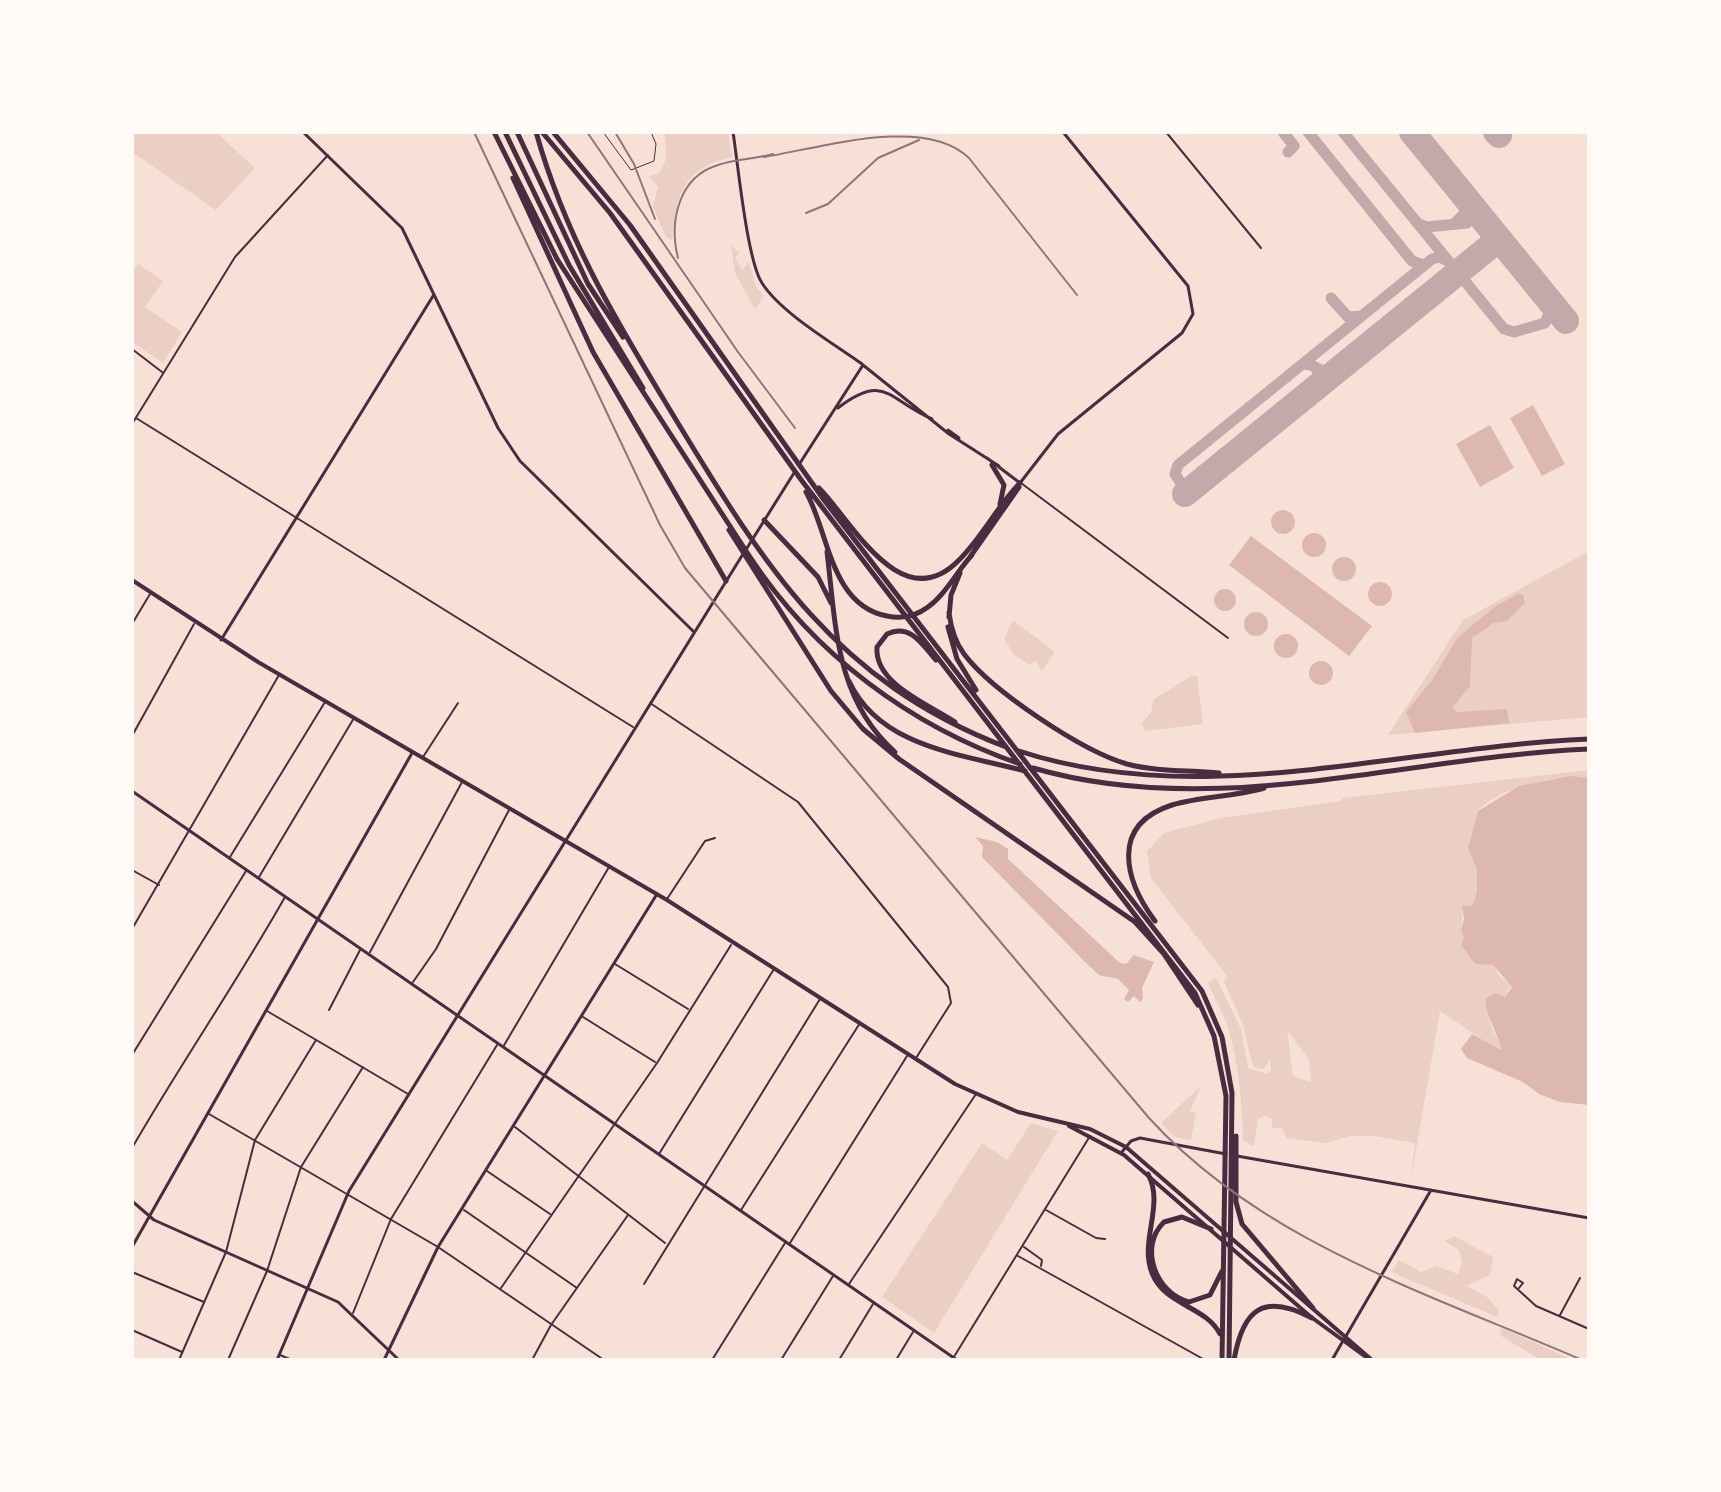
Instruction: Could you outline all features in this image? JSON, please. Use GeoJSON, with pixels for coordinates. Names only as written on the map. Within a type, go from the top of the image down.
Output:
{"type":"FeatureCollection","features":[{"type":"Feature","properties":{"kind":"highway"},"geometry":{"type":"LineString","coordinates":[[494,132],[550,247],[847,711],[887,750],[1143,929],[1188,988],[1218,1049]]}},
{"type":"Feature","properties":{"kind":"highway"},"geometry":{"type":"LineString","coordinates":[[505,132],[574,274],[652,407]]}},
{"type":"Feature","properties":{"kind":"highway"},"geometry":{"type":"LineString","coordinates":[[517,132],[592,291],[614,328],[632,347]]}},
{"type":"Feature","properties":{"kind":"highway"},"geometry":{"type":"LineString","coordinates":[[536,132],[577,248],[632,347],[756,547],[789,592],[828,635],[903,695],[969,731],[1037,757],[1136,776],[1236,774],[1589,739]]}},
{"type":"Feature","properties":{"kind":"highway"},"geometry":{"type":"LineString","coordinates":[[542,132],[626,235],[767,433],[810,498],[851,595],[872,611],[895,617],[922,611],[937,598],[972,555],[1016,495],[1020,483]]}},
{"type":"Feature","properties":{"kind":"highway"},"geometry":{"type":"LineString","coordinates":[[554,133],[630,225],[806,476],[1184,974],[1207,1016],[1218,1049],[1232,1146],[1231,1201],[1224,1224],[1222,1360]]}},
{"type":"Feature","properties":{"kind":"highway"},"geometry":{"type":"LineString","coordinates":[[508,162],[515,185],[589,344],[726,581]]}},
{"type":"Feature","properties":{"kind":"highway"},"geometry":{"type":"LineString","coordinates":[[767,433],[1198,985],[1218,1027],[1229,1065],[1233,1117],[1232,1360]]}},
{"type":"Feature","properties":{"kind":"highway"},"geometry":{"type":"LineString","coordinates":[[995,466],[1004,485],[1004,495],[996,512]]}},
{"type":"Feature","properties":{"kind":"highway"},"geometry":{"type":"LineString","coordinates":[[806,476],[881,562],[910,576],[935,574],[955,564],[1020,483]]}},
{"type":"Feature","properties":{"kind":"highway"},"geometry":{"type":"LineString","coordinates":[[764,520],[820,581],[835,615]]}},
{"type":"Feature","properties":{"kind":"highway"},"geometry":{"type":"LineString","coordinates":[[826,542],[845,679],[868,723],[893,750],[937,784]]}},
{"type":"Feature","properties":{"kind":"highway"},"geometry":{"type":"LineString","coordinates":[[972,555],[953,590],[949,634],[957,659],[986,714]]}},
{"type":"Feature","properties":{"kind":"highway"},"geometry":{"type":"LineString","coordinates":[[748,559],[784,603],[855,673],[925,721],[1001,757],[1051,775]]}},
{"type":"Feature","properties":{"kind":"highway"},"geometry":{"type":"LineString","coordinates":[[949,613],[960,647],[976,668],[1080,744],[1117,761],[1152,770],[1236,774]]}},
{"type":"Feature","properties":{"kind":"highway"},"geometry":{"type":"LineString","coordinates":[[969,731],[886,673],[876,655],[883,636],[895,630],[913,634],[986,714]]}},
{"type":"Feature","properties":{"kind":"highway"},"geometry":{"type":"LineString","coordinates":[[840,649],[857,696],[888,728],[912,740],[1008,766],[1111,786],[1169,791],[1280,784],[1589,749]]}},
{"type":"Feature","properties":{"kind":"highway"},"geometry":{"type":"LineString","coordinates":[[1168,943],[1132,882],[1128,855],[1136,831],[1152,815],[1173,805],[1280,784]]}},
{"type":"Feature","properties":{"kind":"highway"},"geometry":{"type":"LineString","coordinates":[[1146,1172],[1154,1194],[1148,1250],[1152,1274],[1169,1297],[1216,1326],[1222,1342]]}},
{"type":"Feature","properties":{"kind":"highway"},"geometry":{"type":"LineString","coordinates":[[1231,1201],[1244,1229],[1313,1308]]}},
{"type":"Feature","properties":{"kind":"highway"},"geometry":{"type":"LineString","coordinates":[[1211,1229],[1182,1217],[1164,1222],[1153,1241],[1155,1271],[1173,1295],[1195,1302],[1212,1292],[1223,1266]]}},
{"type":"Feature","properties":{"kind":"highway"},"geometry":{"type":"LineString","coordinates":[[1232,1360],[1245,1324],[1261,1308],[1279,1304],[1312,1318]]}},
{"type":"Feature","properties":{"kind":"main road"},"geometry":{"type":"LineString","coordinates":[[132,580],[279,675],[667,900],[915,1059],[976,1094],[1028,1115],[1091,1133],[1126,1147],[1371,1360]]}},
{"type":"Feature","properties":{"kind":"main road"},"geometry":{"type":"LineString","coordinates":[[1091,1133],[1146,1172],[1312,1318],[1371,1360]]}},
{"type":"Feature","properties":{"kind":"main road"},"geometry":{"type":"LineString","coordinates":[[1146,1172],[1148,1165]]}},
{"type":"Feature","properties":{"kind":"street"},"geometry":{"type":"LineString","coordinates":[[303,132],[402,228],[495,422],[520,461],[694,632]]}},
{"type":"Feature","properties":{"kind":"street"},"geometry":{"type":"LineString","coordinates":[[733,132],[753,259],[762,285],[780,303],[995,466],[1228,638]]}},
{"type":"Feature","properties":{"kind":"street"},"geometry":{"type":"LineString","coordinates":[[1020,483],[1053,439],[1182,333],[1194,311],[1188,286],[1063,132]]}},
{"type":"Feature","properties":{"kind":"street"},"geometry":{"type":"LineString","coordinates":[[1166,132],[1261,248]]}},
{"type":"Feature","properties":{"kind":"street"},"geometry":{"type":"LineString","coordinates":[[132,424],[235,257],[328,155]]}},
{"type":"Feature","properties":{"kind":"street"},"geometry":{"type":"LineString","coordinates":[[221,640],[434,294]]}},
{"type":"Feature","properties":{"kind":"street"},"geometry":{"type":"LineString","coordinates":[[132,349],[163,372]]}},
{"type":"Feature","properties":{"kind":"street"},"geometry":{"type":"LineString","coordinates":[[277,1360],[347,1194],[634,728],[863,365]]}},
{"type":"Feature","properties":{"kind":"street"},"geometry":{"type":"LineString","coordinates":[[834,410],[857,393],[874,389],[937,421]]}},
{"type":"Feature","properties":{"kind":"street"},"geometry":{"type":"LineString","coordinates":[[136,418],[634,728]]}},
{"type":"Feature","properties":{"kind":"street"},"geometry":{"type":"LineString","coordinates":[[132,624],[150,593]]}},
{"type":"Feature","properties":{"kind":"street"},"geometry":{"type":"LineString","coordinates":[[132,736],[195,623]]}},
{"type":"Feature","properties":{"kind":"street"},"geometry":{"type":"LineString","coordinates":[[132,929],[279,675]]}},
{"type":"Feature","properties":{"kind":"street"},"geometry":{"type":"LineString","coordinates":[[229,858],[325,702]]}},
{"type":"Feature","properties":{"kind":"street"},"geometry":{"type":"LineString","coordinates":[[422,758],[458,703]]}},
{"type":"Feature","properties":{"kind":"street"},"geometry":{"type":"LineString","coordinates":[[650,703],[798,802],[948,987],[951,1003],[915,1059]]}},
{"type":"Feature","properties":{"kind":"street"},"geometry":{"type":"LineString","coordinates":[[258,878],[354,718]]}},
{"type":"Feature","properties":{"kind":"street"},"geometry":{"type":"LineString","coordinates":[[132,1247],[413,752]]}},
{"type":"Feature","properties":{"kind":"street"},"geometry":{"type":"LineString","coordinates":[[369,954],[462,781]]}},
{"type":"Feature","properties":{"kind":"street"},"geometry":{"type":"LineString","coordinates":[[132,791],[954,1359],[1091,1133]]}},
{"type":"Feature","properties":{"kind":"street"},"geometry":{"type":"LineString","coordinates":[[411,984],[436,949],[510,809]]}},
{"type":"Feature","properties":{"kind":"street"},"geometry":{"type":"LineString","coordinates":[[667,900],[705,841],[715,838]]}},
{"type":"Feature","properties":{"kind":"street"},"geometry":{"type":"LineString","coordinates":[[503,1047],[609,866]]}},
{"type":"Feature","properties":{"kind":"street"},"geometry":{"type":"LineString","coordinates":[[132,870],[159,885]]}},
{"type":"Feature","properties":{"kind":"street"},"geometry":{"type":"LineString","coordinates":[[132,1055],[247,870]]}},
{"type":"Feature","properties":{"kind":"street"},"geometry":{"type":"LineString","coordinates":[[384,1360],[438,1247],[657,894]]}},
{"type":"Feature","properties":{"kind":"street"},"geometry":{"type":"LineString","coordinates":[[132,1148],[285,897]]}},
{"type":"Feature","properties":{"kind":"street"},"geometry":{"type":"LineString","coordinates":[[500,1289],[657,1063],[733,942]]}},
{"type":"Feature","properties":{"kind":"street"},"geometry":{"type":"LineString","coordinates":[[329,1010],[361,949]]}},
{"type":"Feature","properties":{"kind":"street"},"geometry":{"type":"LineString","coordinates":[[614,964],[690,1010]]}},
{"type":"Feature","properties":{"kind":"street"},"geometry":{"type":"LineString","coordinates":[[659,1155],[774,968]]}},
{"type":"Feature","properties":{"kind":"street"},"geometry":{"type":"LineString","coordinates":[[644,1284],[820,998]]}},
{"type":"Feature","properties":{"kind":"street"},"geometry":{"type":"LineString","coordinates":[[266,1010],[408,1094]]}},
{"type":"Feature","properties":{"kind":"street"},"geometry":{"type":"LineString","coordinates":[[582,1017],[657,1063]]}},
{"type":"Feature","properties":{"kind":"street"},"geometry":{"type":"LineString","coordinates":[[741,1211],[860,1023]]}},
{"type":"Feature","properties":{"kind":"street"},"geometry":{"type":"LineString","coordinates":[[179,1360],[226,1252],[255,1140],[316,1040]]}},
{"type":"Feature","properties":{"kind":"street"},"geometry":{"type":"LineString","coordinates":[[353,1313],[391,1219],[498,1044]]}},
{"type":"Feature","properties":{"kind":"street"},"geometry":{"type":"LineString","coordinates":[[712,1360],[908,1054]]}},
{"type":"Feature","properties":{"kind":"street"},"geometry":{"type":"LineString","coordinates":[[228,1360],[267,1271],[301,1167],[363,1067]]}},
{"type":"Feature","properties":{"kind":"street"},"geometry":{"type":"LineString","coordinates":[[848,1285],[976,1094]]}},
{"type":"Feature","properties":{"kind":"street"},"geometry":{"type":"LineString","coordinates":[[208,1113],[438,1247],[604,1360]]}},
{"type":"Feature","properties":{"kind":"street"},"geometry":{"type":"LineString","coordinates":[[514,1126],[667,1244]]}},
{"type":"Feature","properties":{"kind":"street"},"geometry":{"type":"LineString","coordinates":[[1121,1153],[1133,1139],[1143,1138],[1589,1218]]}},
{"type":"Feature","properties":{"kind":"street"},"geometry":{"type":"LineString","coordinates":[[487,1171],[551,1215]]}},
{"type":"Feature","properties":{"kind":"street"},"geometry":{"type":"LineString","coordinates":[[1332,1360],[1431,1190]]}},
{"type":"Feature","properties":{"kind":"street"},"geometry":{"type":"LineString","coordinates":[[132,1201],[150,1217],[308,1288],[353,1313],[399,1360]]}},
{"type":"Feature","properties":{"kind":"street"},"geometry":{"type":"LineString","coordinates":[[463,1209],[578,1288]]}},
{"type":"Feature","properties":{"kind":"street"},"geometry":{"type":"LineString","coordinates":[[1045,1210],[1096,1238],[1105,1239]]}},
{"type":"Feature","properties":{"kind":"street"},"geometry":{"type":"LineString","coordinates":[[532,1360],[551,1325],[629,1214]]}},
{"type":"Feature","properties":{"kind":"street"},"geometry":{"type":"LineString","coordinates":[[1022,1246],[1042,1260],[1041,1267]]}},
{"type":"Feature","properties":{"kind":"street"},"geometry":{"type":"LineString","coordinates":[[1017,1256],[1205,1360]]}},
{"type":"Feature","properties":{"kind":"street"},"geometry":{"type":"LineString","coordinates":[[132,1272],[205,1303]]}},
{"type":"Feature","properties":{"kind":"street"},"geometry":{"type":"LineString","coordinates":[[781,1360],[833,1275]]}},
{"type":"Feature","properties":{"kind":"street"},"geometry":{"type":"LineString","coordinates":[[1560,1316],[1580,1278]]}},
{"type":"Feature","properties":{"kind":"street"},"geometry":{"type":"LineString","coordinates":[[1519,1288],[1527,1300],[1589,1329]]}},
{"type":"Feature","properties":{"kind":"street"},"geometry":{"type":"LineString","coordinates":[[839,1360],[874,1303]]}},
{"type":"Feature","properties":{"kind":"street"},"geometry":{"type":"LineString","coordinates":[[132,1330],[183,1352]]}},
{"type":"Feature","properties":{"kind":"street"},"geometry":{"type":"LineString","coordinates":[[896,1360],[914,1331]]}},
{"type":"Feature","properties":{"kind":"street"},"geometry":{"type":"LineString","coordinates":[[280,1355],[292,1360]]}},
{"type":"Feature","properties":{"kind":"lane"},"geometry":{"type":"LineString","coordinates":[[603,132],[631,170],[654,161],[656,144],[651,132]]}},
{"type":"Feature","properties":{"kind":"shaded area"},"geometry":{"type":"Polygon","coordinates":[[[132,132],[216,132],[255,168],[216,210],[132,152],[132,132]]]}},
{"type":"Feature","properties":{"kind":"shaded area"},"geometry":{"type":"Polygon","coordinates":[[[665,132],[728,132],[732,157],[703,168],[685,185],[676,209],[672,240],[666,237],[653,207],[658,187],[649,177],[660,172],[666,159],[665,132]]]}},
{"type":"Feature","properties":{"kind":"shaded area"},"geometry":{"type":"Polygon","coordinates":[[[731,245],[739,253],[735,258],[742,270],[749,262],[756,287],[764,296],[755,309],[735,273],[731,245]]]}},
{"type":"Feature","properties":{"kind":"shaded area"},"geometry":{"type":"Polygon","coordinates":[[[138,264],[163,281],[145,307],[182,332],[163,363],[132,342],[132,273],[138,264]]]}},
{"type":"Feature","properties":{"kind":"shaded area"},"geometry":{"type":"Polygon","coordinates":[[[1533,405],[1565,464],[1542,476],[1510,418],[1533,405]]]}},
{"type":"Feature","properties":{"kind":"shaded area"},"geometry":{"type":"Polygon","coordinates":[[[1490,425],[1514,468],[1480,487],[1456,444],[1490,425]]]}},
{"type":"Feature","properties":{"kind":"shaded area"},"geometry":{"type":"Polygon","coordinates":[[[1283,510],[1294,517],[1295,522],[1288,533],[1283,534],[1272,527],[1271,522],[1278,511],[1283,510]]]}},
{"type":"Feature","properties":{"kind":"shaded area"},"geometry":{"type":"Polygon","coordinates":[[[1314,533],[1325,540],[1326,545],[1319,556],[1314,557],[1303,550],[1302,545],[1309,534],[1314,533]]]}},
{"type":"Feature","properties":{"kind":"shaded area"},"geometry":{"type":"Polygon","coordinates":[[[1251,536],[1372,626],[1349,656],[1229,565],[1251,536]]]}},
{"type":"Feature","properties":{"kind":"shaded area"},"geometry":{"type":"Polygon","coordinates":[[[1589,551],[1589,717],[1388,735],[1463,620],[1589,551]]]}},
{"type":"Feature","properties":{"kind":"shaded area"},"geometry":{"type":"Polygon","coordinates":[[[1344,557],[1353,560],[1356,569],[1353,578],[1344,581],[1335,578],[1332,569],[1335,560],[1344,557]]]}},
{"type":"Feature","properties":{"kind":"shaded area"},"geometry":{"type":"Polygon","coordinates":[[[1380,582],[1389,585],[1392,594],[1389,603],[1380,606],[1371,603],[1368,594],[1371,585],[1380,582]]]}},
{"type":"Feature","properties":{"kind":"shaded area"},"geometry":{"type":"Polygon","coordinates":[[[1221,589],[1229,589],[1236,600],[1229,611],[1221,611],[1214,604],[1214,596],[1221,589]]]}},
{"type":"Feature","properties":{"kind":"shaded area"},"geometry":{"type":"Polygon","coordinates":[[[1518,594],[1523,595],[1525,603],[1507,621],[1494,623],[1472,638],[1470,686],[1452,708],[1457,712],[1507,709],[1509,723],[1415,733],[1406,712],[1432,680],[1458,637],[1496,606],[1518,594]]]}},
{"type":"Feature","properties":{"kind":"shaded area"},"geometry":{"type":"Polygon","coordinates":[[[1256,612],[1267,619],[1268,624],[1261,635],[1256,636],[1245,629],[1244,624],[1251,613],[1256,612]]]}},
{"type":"Feature","properties":{"kind":"shaded area"},"geometry":{"type":"Polygon","coordinates":[[[1013,620],[1055,652],[1042,671],[1036,661],[1029,665],[1014,655],[1004,639],[1013,620]]]}},
{"type":"Feature","properties":{"kind":"shaded area"},"geometry":{"type":"Polygon","coordinates":[[[1286,634],[1297,641],[1298,646],[1291,657],[1286,658],[1275,651],[1274,646],[1281,635],[1286,634]]]}},
{"type":"Feature","properties":{"kind":"shaded area"},"geometry":{"type":"Polygon","coordinates":[[[1321,661],[1332,668],[1333,673],[1326,684],[1321,685],[1310,678],[1309,673],[1316,662],[1321,661]]]}},
{"type":"Feature","properties":{"kind":"shaded area"},"geometry":{"type":"Polygon","coordinates":[[[1193,675],[1197,676],[1203,724],[1145,731],[1142,723],[1151,712],[1154,699],[1193,675]]]}},
{"type":"Feature","properties":{"kind":"shaded area"},"geometry":{"type":"Polygon","coordinates":[[[1589,770],[1589,778],[1546,780],[1514,789],[1478,811],[1468,848],[1477,868],[1477,891],[1473,905],[1463,906],[1461,929],[1464,938],[1461,945],[1475,964],[1493,965],[1500,977],[1511,984],[1505,997],[1495,993],[1485,999],[1491,1027],[1503,1048],[1496,1049],[1440,1011],[1411,1179],[1415,1143],[1375,1136],[1351,1136],[1326,1143],[1287,1138],[1281,1128],[1272,1128],[1272,1119],[1266,1116],[1258,1119],[1254,1146],[1243,1141],[1232,1041],[1208,982],[1216,978],[1241,1029],[1248,1068],[1267,1074],[1271,1071],[1270,1059],[1263,1069],[1253,1067],[1243,1025],[1224,982],[1227,976],[1151,878],[1147,851],[1164,833],[1221,818],[1341,801],[1343,798],[1589,770]],[[1287,1030],[1293,1076],[1311,1082],[1309,1060],[1287,1030]]]}},
{"type":"Feature","properties":{"kind":"shaded area"},"geometry":{"type":"Polygon","coordinates":[[[1570,776],[1589,778],[1589,1105],[1560,1102],[1539,1094],[1523,1082],[1467,1058],[1461,1049],[1472,1034],[1501,1050],[1485,999],[1495,993],[1505,997],[1512,987],[1493,965],[1475,964],[1461,945],[1464,938],[1461,929],[1464,919],[1462,906],[1473,905],[1477,891],[1477,869],[1468,848],[1478,811],[1519,786],[1570,776]]]}},
{"type":"Feature","properties":{"kind":"shaded area"},"geometry":{"type":"Polygon","coordinates":[[[975,837],[997,842],[1008,849],[1008,859],[1120,963],[1126,964],[1134,955],[1154,962],[1142,988],[1143,999],[1140,1002],[1134,996],[1128,1002],[1124,999],[1129,990],[1118,979],[1099,975],[1085,962],[982,857],[983,846],[975,837]]]}},
{"type":"Feature","properties":{"kind":"shaded area"},"geometry":{"type":"Polygon","coordinates":[[[1201,1086],[1190,1111],[1196,1113],[1191,1140],[1175,1137],[1161,1123],[1201,1086]]]}},
{"type":"Feature","properties":{"kind":"shaded area"},"geometry":{"type":"Polygon","coordinates":[[[1031,1123],[1058,1131],[934,1333],[882,1297],[982,1143],[1007,1160],[1031,1123]]]}},
{"type":"Feature","properties":{"kind":"shaded area"},"geometry":{"type":"Polygon","coordinates":[[[1454,1236],[1493,1257],[1490,1275],[1467,1286],[1487,1297],[1499,1311],[1497,1317],[1391,1272],[1399,1260],[1421,1272],[1436,1266],[1458,1274],[1462,1263],[1459,1250],[1444,1241],[1454,1236]]]}},
{"type":"Feature","properties":{"kind":"shaded area"},"geometry":{"type":"Polygon","coordinates":[[[1500,1329],[1574,1360],[1541,1360],[1501,1336],[1500,1329]]]}},
{"type":"Feature","properties":{"kind":"taxiway"},"geometry":{"type":"LineString","coordinates":[[1283,132],[1294,146],[1288,152]]}},
{"type":"Feature","properties":{"kind":"taxiway"},"geometry":{"type":"LineString","coordinates":[[1308,132],[1412,261],[1423,265]]}},
{"type":"Feature","properties":{"kind":"taxiway"},"geometry":{"type":"LineString","coordinates":[[1343,132],[1504,329],[1514,332],[1545,323],[1551,309],[1545,295]]}},
{"type":"Feature","properties":{"kind":"taxiway"},"geometry":{"type":"LineString","coordinates":[[1454,224],[1467,211],[1462,193]]}},
{"type":"Feature","properties":{"kind":"taxiway"},"geometry":{"type":"LineString","coordinates":[[1417,223],[1427,227],[1467,223]]}},
{"type":"Feature","properties":{"kind":"taxiway"},"geometry":{"type":"LineString","coordinates":[[1187,492],[1175,474],[1178,465],[1432,259],[1440,257],[1448,261]]}},
{"type":"Feature","properties":{"kind":"taxiway"},"geometry":{"type":"LineString","coordinates":[[1331,298],[1348,317],[1361,316]]}},
{"type":"Feature","properties":{"kind":"taxiway"},"geometry":{"type":"LineString","coordinates":[[1301,365],[1336,372]]}},
{"type":"Feature","properties":{"kind":"taxiway"},"geometry":{"type":"LineString","coordinates":[[1314,389],[1319,378],[1317,369]]}},
{"type":"Feature","properties":{"kind":"runway"},"geometry":{"type":"LineString","coordinates":[[1412,132],[1566,321]]}},
{"type":"Feature","properties":{"kind":"runway"},"geometry":{"type":"LineString","coordinates":[[1496,132],[1499,135]]}},
{"type":"Feature","properties":{"kind":"runway"},"geometry":{"type":"LineString","coordinates":[[1185,494],[1499,239]]}},
{"type":"Feature","properties":{"kind":"railway"},"geometry":{"type":"LineString","coordinates":[[474,132],[660,525],[685,568],[1149,1118],[1194,1162],[1243,1199],[1296,1232],[1408,1287],[1582,1360]]}},
{"type":"Feature","properties":{"kind":"railway"},"geometry":{"type":"LineString","coordinates":[[587,132],[738,352],[795,428]]}},
{"type":"Feature","properties":{"kind":"railway"},"geometry":{"type":"LineString","coordinates":[[615,132],[634,164],[655,219]]}},
{"type":"Feature","properties":{"kind":"railway"},"geometry":{"type":"LineString","coordinates":[[764,157],[842,142],[900,136],[926,138],[950,145],[969,158],[1077,295]]}},
{"type":"Feature","properties":{"kind":"railway"},"geometry":{"type":"LineString","coordinates":[[806,213],[828,204],[878,158],[919,140]]}},
{"type":"Feature","properties":{"kind":"railway"},"geometry":{"type":"LineString","coordinates":[[678,258],[676,216],[685,190],[694,180],[718,165],[773,154]]}}]}
